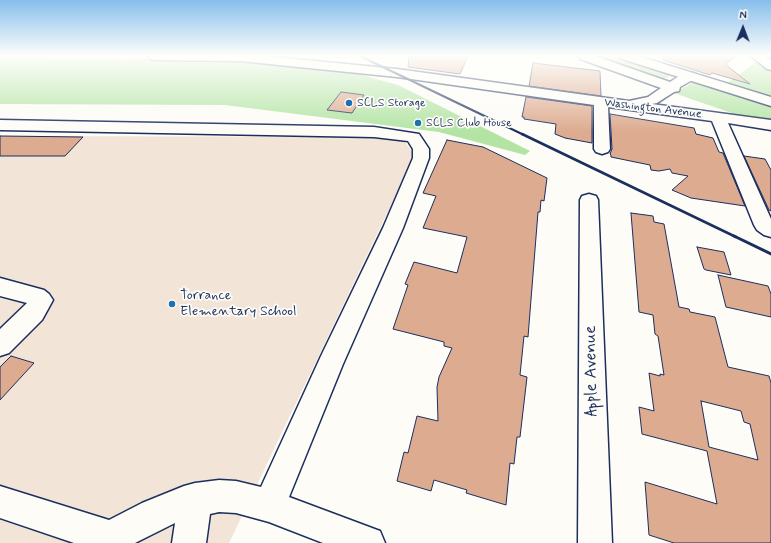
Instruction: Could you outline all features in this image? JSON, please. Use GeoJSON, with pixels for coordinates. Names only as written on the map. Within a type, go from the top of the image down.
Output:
{"type":"FeatureCollection","features":[{"type":"Feature","properties":{"kind":"street","name":"Washington Avenue"},"geometry":{"type":"LineString","coordinates":[[454,81],[771,125]]}},
{"type":"Feature","properties":{"kind":"street"},"geometry":{"type":"LineString","coordinates":[[655,81],[674,88]]}},
{"type":"Feature","properties":{"kind":"street"},"geometry":{"type":"LineString","coordinates":[[602,149],[596,102],[642,103],[661,96],[682,81]]}},
{"type":"Feature","properties":{"kind":"street"},"geometry":{"type":"LineString","coordinates":[[706,81],[771,102]]}},
{"type":"Feature","properties":{"kind":"street"},"geometry":{"type":"LineString","coordinates":[[661,96],[737,120]]}},
{"type":"Feature","properties":{"kind":"street"},"geometry":{"type":"LineString","coordinates":[[718,118],[764,225],[771,230]]}},
{"type":"Feature","properties":{"kind":"street"},"geometry":{"type":"LineString","coordinates":[[0,125],[374,132],[412,137],[421,149],[421,158],[393,228],[330,364],[269,506]]}},
{"type":"Feature","properties":{"kind":"street","name":"Apple Avenue"},"geometry":{"type":"LineString","coordinates":[[589,200],[595,543]]}},
{"type":"Feature","properties":{"kind":"street"},"geometry":{"type":"LineString","coordinates":[[0,287],[36,296],[41,300],[34,313],[0,345]]}},
{"type":"Feature","properties":{"kind":"street"},"geometry":{"type":"LineString","coordinates":[[0,502],[110,538],[154,515],[195,499],[219,496],[236,497],[269,506],[368,543]]}},
{"type":"Feature","properties":{"kind":"street"},"geometry":{"type":"LineString","coordinates":[[189,543],[195,499]]}},
{"type":"Feature","properties":{"kind":"shaded area","name":"Torrance Elementary School"},"geometry":{"type":"Polygon","coordinates":[[[0,136],[401,137],[415,155],[229,543],[0,543],[0,136]]]}},
{"type":"Feature","properties":{"kind":"green space"},"geometry":{"type":"Polygon","coordinates":[[[0,81],[385,81],[398,85],[530,151],[525,155],[439,132],[225,105],[0,104],[0,81]]]}},
{"type":"Feature","properties":{"kind":"green space"},"geometry":{"type":"Polygon","coordinates":[[[729,81],[771,81],[771,101],[723,86],[729,81]]]}},
{"type":"Feature","properties":{"kind":"green space"},"geometry":{"type":"Polygon","coordinates":[[[694,82],[771,107],[771,120],[740,116],[674,93],[694,82]]]}},
{"type":"Feature","properties":{"kind":"building"},"geometry":{"type":"Polygon","coordinates":[[[530,81],[600,81],[601,96],[529,86],[530,81]]]}},
{"type":"Feature","properties":{"kind":"building"},"geometry":{"type":"Polygon","coordinates":[[[341,92],[364,95],[352,113],[327,110],[341,92]]]}},
{"type":"Feature","properties":{"kind":"building"},"geometry":{"type":"Polygon","coordinates":[[[526,97],[592,106],[592,143],[565,138],[555,134],[556,124],[524,119],[524,117],[522,117],[526,97]]]}},
{"type":"Feature","properties":{"kind":"building"},"geometry":{"type":"Polygon","coordinates":[[[610,114],[694,128],[696,134],[713,138],[719,152],[723,153],[745,206],[691,198],[672,190],[688,176],[672,173],[670,169],[659,171],[651,170],[650,165],[611,157],[610,114]]]}},
{"type":"Feature","properties":{"kind":"building"},"geometry":{"type":"Polygon","coordinates":[[[0,136],[83,137],[65,156],[0,156],[0,136]]]}},
{"type":"Feature","properties":{"kind":"building"},"geometry":{"type":"Polygon","coordinates":[[[447,140],[483,147],[547,178],[544,201],[541,200],[540,212],[538,212],[528,337],[524,336],[520,375],[527,377],[520,437],[517,437],[514,464],[510,463],[506,505],[466,493],[467,490],[434,480],[431,491],[397,481],[404,452],[408,453],[417,416],[438,421],[437,387],[439,377],[452,348],[444,346],[444,342],[393,329],[408,285],[405,284],[414,262],[457,273],[467,237],[423,228],[436,196],[423,193],[447,140]]]}},
{"type":"Feature","properties":{"kind":"building"},"geometry":{"type":"Polygon","coordinates":[[[744,156],[765,159],[771,170],[771,211],[769,210],[744,156]]]}},
{"type":"Feature","properties":{"kind":"building"},"geometry":{"type":"Polygon","coordinates":[[[631,213],[653,216],[654,222],[664,224],[679,307],[689,309],[690,312],[715,317],[728,367],[769,376],[771,383],[771,543],[674,543],[649,535],[645,482],[717,504],[707,451],[642,434],[639,407],[654,411],[649,373],[660,376],[660,374],[664,375],[658,336],[655,334],[653,315],[639,312],[631,213]],[[701,401],[709,447],[758,460],[750,424],[744,422],[741,411],[701,401]]]}},
{"type":"Feature","properties":{"kind":"building"},"geometry":{"type":"Polygon","coordinates":[[[697,247],[724,252],[731,275],[704,269],[697,247]]]}},
{"type":"Feature","properties":{"kind":"building"},"geometry":{"type":"Polygon","coordinates":[[[718,275],[768,286],[771,294],[771,317],[726,307],[718,275]]]}},
{"type":"Feature","properties":{"kind":"building"},"geometry":{"type":"Polygon","coordinates":[[[11,356],[34,363],[0,400],[0,367],[11,356]]]}},
{"type":"Feature","properties":{"kind":"railway"},"geometry":{"type":"LineString","coordinates":[[413,81],[524,135]]}},
{"type":"Feature","properties":{"kind":"railway"},"geometry":{"type":"LineString","coordinates":[[522,134],[736,237]]}},
{"type":"Feature","properties":{"kind":"railway"},"geometry":{"type":"LineString","coordinates":[[734,236],[771,254]]}},
{"type":"Feature","properties":{"kind":"place","name":"SCLS Storage"},"geometry":{"type":"Point","coordinates":[349,103]}},
{"type":"Feature","properties":{"kind":"place","name":"SCLS Club House"},"geometry":{"type":"Point","coordinates":[418,123]}},
{"type":"Feature","properties":{"kind":"place","name":"Torrance Elementary School"},"geometry":{"type":"Point","coordinates":[172,304]}}]}
